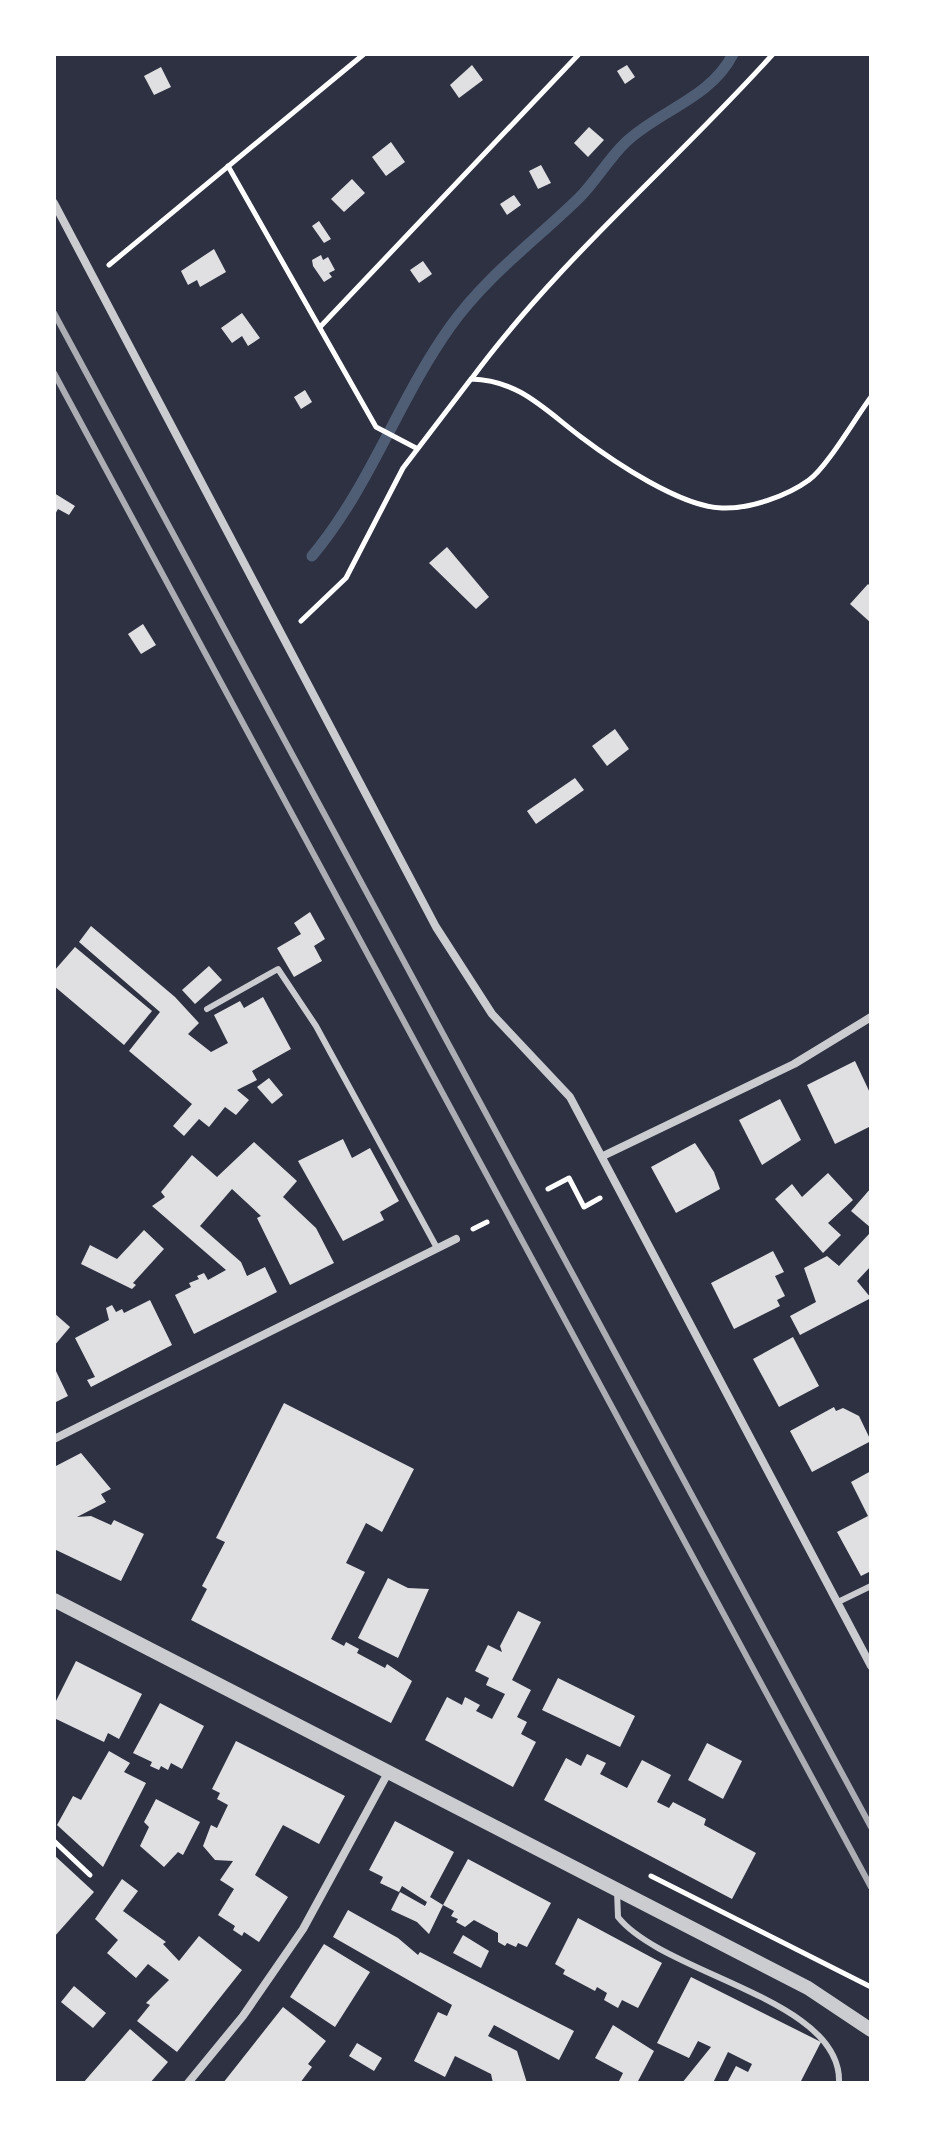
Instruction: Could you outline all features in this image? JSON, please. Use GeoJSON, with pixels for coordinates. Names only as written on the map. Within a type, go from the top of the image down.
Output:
{"type":"FeatureCollection","features":[{"type":"Feature","properties":{"kind":"street"},"geometry":{"type":"LineString","coordinates":[[54,203],[456,962],[492,1014],[570,1097],[871,1666]]}},
{"type":"Feature","properties":{"kind":"street"},"geometry":{"type":"LineString","coordinates":[[603,1156],[794,1064],[871,1017]]}},
{"type":"Feature","properties":{"kind":"street"},"geometry":{"type":"LineString","coordinates":[[54,1439],[456,1239]]}},
{"type":"Feature","properties":{"kind":"street"},"geometry":{"type":"LineString","coordinates":[[54,1600],[808,1988],[871,2030]]}},
{"type":"Feature","properties":{"kind":"street"},"geometry":{"type":"LineString","coordinates":[[188,2083],[243,2016],[310,1918],[389,1771]]}},
{"type":"Feature","properties":{"kind":"lane"},"geometry":{"type":"LineString","coordinates":[[207,1009],[278,969],[316,1026],[437,1248]]}},
{"type":"Feature","properties":{"kind":"lane"},"geometry":{"type":"LineString","coordinates":[[838,1602],[871,1586]]}},
{"type":"Feature","properties":{"kind":"lane"},"geometry":{"type":"LineString","coordinates":[[617,1888],[618,1917],[640,1936],[784,2011],[821,2036],[835,2054],[839,2083]]}},
{"type":"Feature","properties":{"kind":"path"},"geometry":{"type":"LineString","coordinates":[[94,277],[364,54]]}},
{"type":"Feature","properties":{"kind":"path"},"geometry":{"type":"LineString","coordinates":[[320,327],[579,54]]}},
{"type":"Feature","properties":{"kind":"path"},"geometry":{"type":"LineString","coordinates":[[285,635],[346,578],[416,448],[511,325],[620,208],[711,123],[773,54]]}},
{"type":"Feature","properties":{"kind":"path"},"geometry":{"type":"LineString","coordinates":[[228,166],[376,427],[416,448]]}},
{"type":"Feature","properties":{"kind":"path"},"geometry":{"type":"LineString","coordinates":[[471,379],[498,379],[549,410],[629,469],[691,501],[722,508],[771,499],[810,479],[871,397]]}},
{"type":"Feature","properties":{"kind":"path"},"geometry":{"type":"LineString","coordinates":[[548,1189],[569,1178],[584,1207],[619,1189]]}},
{"type":"Feature","properties":{"kind":"path"},"geometry":{"type":"LineString","coordinates":[[54,1841],[90,1875]]}},
{"type":"Feature","properties":{"kind":"building"},"geometry":{"type":"Polygon","coordinates":[[[472,65],[483,80],[459,98],[450,85],[472,65]]]}},
{"type":"Feature","properties":{"kind":"building"},"geometry":{"type":"Polygon","coordinates":[[[627,65],[635,77],[625,84],[617,71],[627,65]]]}},
{"type":"Feature","properties":{"kind":"building"},"geometry":{"type":"Polygon","coordinates":[[[161,67],[171,87],[154,95],[144,76],[161,67]]]}},
{"type":"Feature","properties":{"kind":"building"},"geometry":{"type":"Polygon","coordinates":[[[589,127],[604,140],[588,157],[574,143],[589,127]]]}},
{"type":"Feature","properties":{"kind":"building"},"geometry":{"type":"Polygon","coordinates":[[[391,142],[405,162],[386,176],[372,157],[391,142]]]}},
{"type":"Feature","properties":{"kind":"building"},"geometry":{"type":"Polygon","coordinates":[[[541,165],[551,183],[538,189],[529,171],[541,165]]]}},
{"type":"Feature","properties":{"kind":"building"},"geometry":{"type":"Polygon","coordinates":[[[352,179],[365,193],[344,212],[331,199],[352,179]]]}},
{"type":"Feature","properties":{"kind":"building"},"geometry":{"type":"Polygon","coordinates":[[[514,195],[521,205],[507,215],[500,204],[514,195]]]}},
{"type":"Feature","properties":{"kind":"building"},"geometry":{"type":"Polygon","coordinates":[[[319,221],[331,239],[324,243],[312,226],[319,221]]]}},
{"type":"Feature","properties":{"kind":"building"},"geometry":{"type":"Polygon","coordinates":[[[214,249],[226,272],[200,287],[197,280],[188,285],[181,271],[214,249]]]}},
{"type":"Feature","properties":{"kind":"building"},"geometry":{"type":"Polygon","coordinates":[[[321,255],[323,260],[328,257],[335,270],[329,273],[332,277],[324,282],[312,260],[321,255]]]}},
{"type":"Feature","properties":{"kind":"building"},"geometry":{"type":"Polygon","coordinates":[[[423,261],[432,274],[419,283],[410,270],[423,261]]]}},
{"type":"Feature","properties":{"kind":"building"},"geometry":{"type":"Polygon","coordinates":[[[242,313],[260,338],[248,346],[242,336],[232,343],[221,328],[242,313]]]}},
{"type":"Feature","properties":{"kind":"building"},"geometry":{"type":"Polygon","coordinates":[[[305,390],[312,402],[301,409],[294,397],[305,390]]]}},
{"type":"Feature","properties":{"kind":"building"},"geometry":{"type":"Polygon","coordinates":[[[54,493],[75,506],[69,515],[58,509],[54,516],[54,493]]]}},
{"type":"Feature","properties":{"kind":"building"},"geometry":{"type":"Polygon","coordinates":[[[447,547],[489,597],[476,609],[429,563],[447,547]]]}},
{"type":"Feature","properties":{"kind":"building"},"geometry":{"type":"Polygon","coordinates":[[[868,584],[871,587],[871,623],[850,604],[868,584]]]}},
{"type":"Feature","properties":{"kind":"building"},"geometry":{"type":"Polygon","coordinates":[[[143,624],[156,645],[141,654],[128,634],[143,624]]]}},
{"type":"Feature","properties":{"kind":"building"},"geometry":{"type":"Polygon","coordinates":[[[615,729],[629,749],[607,766],[592,746],[615,729]]]}},
{"type":"Feature","properties":{"kind":"building"},"geometry":{"type":"Polygon","coordinates":[[[575,778],[584,790],[536,824],[527,811],[575,778]]]}},
{"type":"Feature","properties":{"kind":"building"},"geometry":{"type":"Polygon","coordinates":[[[310,912],[325,939],[314,946],[322,961],[294,977],[277,948],[301,934],[294,923],[310,912]]]}},
{"type":"Feature","properties":{"kind":"building"},"geometry":{"type":"Polygon","coordinates":[[[91,926],[175,997],[199,1023],[188,1034],[211,1052],[228,1043],[214,1015],[240,1001],[244,1008],[263,997],[291,1049],[252,1071],[257,1080],[237,1090],[249,1100],[236,1115],[225,1107],[209,1127],[199,1119],[184,1136],[173,1126],[192,1104],[129,1051],[160,1012],[79,942],[91,926]]]}},
{"type":"Feature","properties":{"kind":"building"},"geometry":{"type":"Polygon","coordinates":[[[75,947],[152,1011],[124,1045],[54,986],[54,971],[75,947]]]}},
{"type":"Feature","properties":{"kind":"building"},"geometry":{"type":"Polygon","coordinates":[[[209,966],[222,980],[195,1004],[182,990],[209,966]]]}},
{"type":"Feature","properties":{"kind":"building"},"geometry":{"type":"Polygon","coordinates":[[[855,1061],[871,1095],[871,1126],[835,1144],[807,1085],[855,1061]]]}},
{"type":"Feature","properties":{"kind":"building"},"geometry":{"type":"Polygon","coordinates":[[[269,1078],[283,1095],[272,1104],[257,1087],[269,1078]]]}},
{"type":"Feature","properties":{"kind":"building"},"geometry":{"type":"Polygon","coordinates":[[[780,1099],[801,1140],[762,1165],[739,1120],[780,1099]]]}},
{"type":"Feature","properties":{"kind":"building"},"geometry":{"type":"Polygon","coordinates":[[[343,1139],[352,1158],[370,1148],[399,1201],[380,1212],[384,1220],[343,1241],[298,1161],[343,1139]]]}},
{"type":"Feature","properties":{"kind":"building"},"geometry":{"type":"Polygon","coordinates":[[[254,1142],[297,1181],[283,1197],[316,1228],[334,1263],[290,1285],[257,1218],[261,1216],[232,1189],[200,1226],[241,1262],[247,1276],[265,1267],[277,1292],[194,1334],[175,1295],[191,1287],[189,1283],[199,1279],[197,1276],[204,1273],[208,1280],[226,1270],[152,1206],[165,1197],[161,1192],[192,1155],[217,1177],[254,1142]]]}},
{"type":"Feature","properties":{"kind":"building"},"geometry":{"type":"Polygon","coordinates":[[[695,1143],[714,1172],[720,1189],[676,1213],[651,1167],[695,1143]]]}},
{"type":"Feature","properties":{"kind":"building"},"geometry":{"type":"Polygon","coordinates":[[[828,1173],[853,1200],[828,1223],[841,1235],[823,1253],[775,1199],[792,1184],[802,1197],[828,1173]]]}},
{"type":"Feature","properties":{"kind":"building"},"geometry":{"type":"Polygon","coordinates":[[[871,1188],[871,1228],[851,1211],[871,1188]]]}},
{"type":"Feature","properties":{"kind":"building"},"geometry":{"type":"Polygon","coordinates":[[[144,1230],[164,1249],[133,1283],[136,1285],[132,1289],[81,1264],[90,1245],[117,1259],[144,1230]]]}},
{"type":"Feature","properties":{"kind":"building"},"geometry":{"type":"Polygon","coordinates":[[[869,1234],[871,1266],[857,1281],[871,1298],[800,1335],[790,1316],[816,1302],[804,1268],[827,1256],[839,1266],[869,1234]]]}},
{"type":"Feature","properties":{"kind":"building"},"geometry":{"type":"Polygon","coordinates":[[[773,1251],[784,1272],[775,1276],[785,1296],[777,1300],[780,1306],[734,1329],[711,1283],[773,1251]]]}},
{"type":"Feature","properties":{"kind":"building"},"geometry":{"type":"Polygon","coordinates":[[[150,1300],[172,1345],[91,1387],[87,1380],[95,1377],[75,1338],[109,1320],[106,1308],[112,1305],[116,1312],[122,1309],[124,1313],[150,1300]]]}},
{"type":"Feature","properties":{"kind":"building"},"geometry":{"type":"Polygon","coordinates":[[[54,1313],[70,1327],[54,1346],[54,1313]]]}},
{"type":"Feature","properties":{"kind":"building"},"geometry":{"type":"Polygon","coordinates":[[[793,1337],[819,1386],[779,1407],[753,1359],[793,1337]]]}},
{"type":"Feature","properties":{"kind":"building"},"geometry":{"type":"Polygon","coordinates":[[[54,1367],[68,1396],[54,1403],[54,1367]]]}},
{"type":"Feature","properties":{"kind":"building"},"geometry":{"type":"Polygon","coordinates":[[[284,1403],[414,1469],[382,1532],[366,1523],[346,1563],[365,1572],[331,1639],[344,1646],[346,1642],[359,1649],[357,1653],[385,1668],[387,1664],[412,1681],[391,1723],[191,1620],[207,1589],[202,1586],[225,1542],[216,1538],[284,1403]]]}},
{"type":"Feature","properties":{"kind":"building"},"geometry":{"type":"Polygon","coordinates":[[[834,1407],[836,1411],[843,1408],[859,1416],[871,1441],[812,1472],[790,1431],[834,1407]]]}},
{"type":"Feature","properties":{"kind":"building"},"geometry":{"type":"Polygon","coordinates":[[[81,1453],[111,1489],[101,1494],[106,1502],[77,1517],[91,1516],[111,1525],[114,1520],[144,1534],[121,1581],[54,1549],[54,1467],[81,1453]]]}},
{"type":"Feature","properties":{"kind":"building"},"geometry":{"type":"Polygon","coordinates":[[[871,1471],[871,1571],[861,1576],[837,1532],[868,1516],[851,1482],[871,1471]]]}},
{"type":"Feature","properties":{"kind":"building"},"geometry":{"type":"Polygon","coordinates":[[[388,1578],[408,1588],[429,1589],[398,1658],[358,1638],[388,1578]]]}},
{"type":"Feature","properties":{"kind":"building"},"geometry":{"type":"Polygon","coordinates":[[[518,1611],[541,1622],[512,1680],[531,1690],[517,1717],[527,1722],[521,1734],[536,1742],[513,1787],[425,1740],[447,1697],[462,1705],[465,1697],[480,1705],[476,1711],[492,1719],[505,1694],[486,1685],[489,1678],[475,1671],[488,1645],[502,1652],[500,1646],[518,1611]]]}},
{"type":"Feature","properties":{"kind":"building"},"geometry":{"type":"Polygon","coordinates":[[[76,1661],[142,1694],[119,1739],[108,1733],[104,1742],[54,1718],[54,1705],[76,1661]]]}},
{"type":"Feature","properties":{"kind":"building"},"geometry":{"type":"Polygon","coordinates":[[[558,1678],[635,1716],[620,1747],[542,1710],[558,1678]]]}},
{"type":"Feature","properties":{"kind":"building"},"geometry":{"type":"Polygon","coordinates":[[[160,1703],[204,1726],[182,1769],[171,1763],[168,1770],[161,1766],[159,1770],[150,1766],[152,1762],[133,1753],[160,1703]]]}},
{"type":"Feature","properties":{"kind":"building"},"geometry":{"type":"Polygon","coordinates":[[[236,1741],[345,1796],[319,1844],[283,1825],[255,1875],[288,1897],[259,1942],[244,1932],[242,1936],[233,1930],[235,1926],[218,1915],[234,1889],[220,1880],[233,1861],[215,1860],[203,1846],[211,1825],[217,1828],[228,1805],[217,1799],[220,1793],[212,1789],[236,1741]]]}},
{"type":"Feature","properties":{"kind":"building"},"geometry":{"type":"Polygon","coordinates":[[[707,1743],[742,1761],[723,1799],[688,1780],[707,1743]]]}},
{"type":"Feature","properties":{"kind":"building"},"geometry":{"type":"Polygon","coordinates":[[[109,1751],[130,1763],[124,1772],[146,1783],[103,1867],[57,1825],[73,1796],[81,1800],[109,1751]]]}},
{"type":"Feature","properties":{"kind":"building"},"geometry":{"type":"Polygon","coordinates":[[[587,1754],[606,1763],[600,1774],[627,1788],[642,1760],[671,1775],[657,1802],[669,1808],[673,1802],[706,1819],[704,1825],[756,1853],[732,1899],[544,1800],[566,1758],[581,1766],[587,1754]]]}},
{"type":"Feature","properties":{"kind":"building"},"geometry":{"type":"Polygon","coordinates":[[[156,1799],[200,1822],[183,1855],[178,1852],[164,1867],[140,1846],[149,1827],[144,1822],[156,1799]]]}},
{"type":"Feature","properties":{"kind":"building"},"geometry":{"type":"Polygon","coordinates":[[[395,1821],[454,1852],[430,1897],[443,1905],[429,1934],[417,1922],[391,1910],[400,1892],[425,1906],[427,1902],[402,1886],[399,1892],[380,1883],[383,1877],[369,1870],[395,1821]]]}},
{"type":"Feature","properties":{"kind":"building"},"geometry":{"type":"Polygon","coordinates":[[[54,1855],[94,1892],[54,1937],[54,1855]]]}},
{"type":"Feature","properties":{"kind":"building"},"geometry":{"type":"Polygon","coordinates":[[[468,1859],[551,1903],[527,1947],[518,1943],[516,1947],[507,1943],[505,1946],[498,1942],[498,1933],[474,1920],[465,1927],[451,1916],[454,1911],[443,1905],[468,1859]]]}},
{"type":"Feature","properties":{"kind":"building"},"geometry":{"type":"Polygon","coordinates":[[[122,1879],[138,1891],[123,1911],[166,1942],[163,1944],[179,1961],[199,1936],[242,1970],[177,2052],[137,2021],[150,2005],[146,2003],[169,1980],[148,1964],[136,1978],[107,1953],[118,1940],[95,1919],[122,1879]]]}},
{"type":"Feature","properties":{"kind":"building"},"geometry":{"type":"Polygon","coordinates":[[[348,1910],[398,1938],[418,1955],[420,1952],[574,2031],[559,2060],[494,2025],[488,2036],[517,2051],[527,2083],[493,2083],[491,2074],[455,2056],[445,2077],[414,2061],[438,2012],[447,2016],[452,2005],[333,1937],[348,1910]]]}},
{"type":"Feature","properties":{"kind":"building"},"geometry":{"type":"Polygon","coordinates":[[[578,1918],[662,1963],[638,2008],[622,2000],[618,2008],[604,2000],[607,1993],[597,1987],[595,1991],[563,1974],[565,1970],[555,1964],[578,1918]]]}},
{"type":"Feature","properties":{"kind":"building"},"geometry":{"type":"Polygon","coordinates":[[[463,1935],[489,1951],[481,1968],[453,1953],[463,1935]]]}},
{"type":"Feature","properties":{"kind":"building"},"geometry":{"type":"Polygon","coordinates":[[[324,1944],[370,1972],[335,2027],[290,1997],[324,1944]]]}},
{"type":"Feature","properties":{"kind":"building"},"geometry":{"type":"Polygon","coordinates":[[[691,1977],[821,2042],[800,2083],[727,2083],[736,2066],[748,2072],[752,2064],[728,2052],[713,2083],[682,2083],[711,2047],[698,2041],[689,2058],[657,2043],[691,1977]]]}},
{"type":"Feature","properties":{"kind":"building"},"geometry":{"type":"Polygon","coordinates":[[[74,1986],[106,2013],[93,2028],[61,2002],[74,1986]]]}},
{"type":"Feature","properties":{"kind":"building"},"geometry":{"type":"Polygon","coordinates":[[[283,2007],[326,2041],[308,2064],[312,2067],[300,2083],[223,2083],[283,2007]]]}},
{"type":"Feature","properties":{"kind":"building"},"geometry":{"type":"Polygon","coordinates":[[[613,2025],[654,2051],[637,2083],[618,2083],[623,2073],[595,2058],[613,2025]]]}},
{"type":"Feature","properties":{"kind":"building"},"geometry":{"type":"Polygon","coordinates":[[[130,2029],[168,2062],[150,2083],[83,2083],[130,2029]]]}},
{"type":"Feature","properties":{"kind":"building"},"geometry":{"type":"Polygon","coordinates":[[[357,2043],[382,2058],[374,2071],[349,2056],[357,2043]]]}},
{"type":"Feature","properties":{"kind":"waterway"},"geometry":{"type":"LineString","coordinates":[[312,556],[351,501],[432,355],[464,309],[495,275],[579,198],[626,142],[712,82],[733,54]]}},
{"type":"Feature","properties":{"kind":"railway"},"geometry":{"type":"LineString","coordinates":[[54,313],[871,1827]]}},
{"type":"Feature","properties":{"kind":"railway"},"geometry":{"type":"LineString","coordinates":[[54,373],[871,1887]]}}]}
